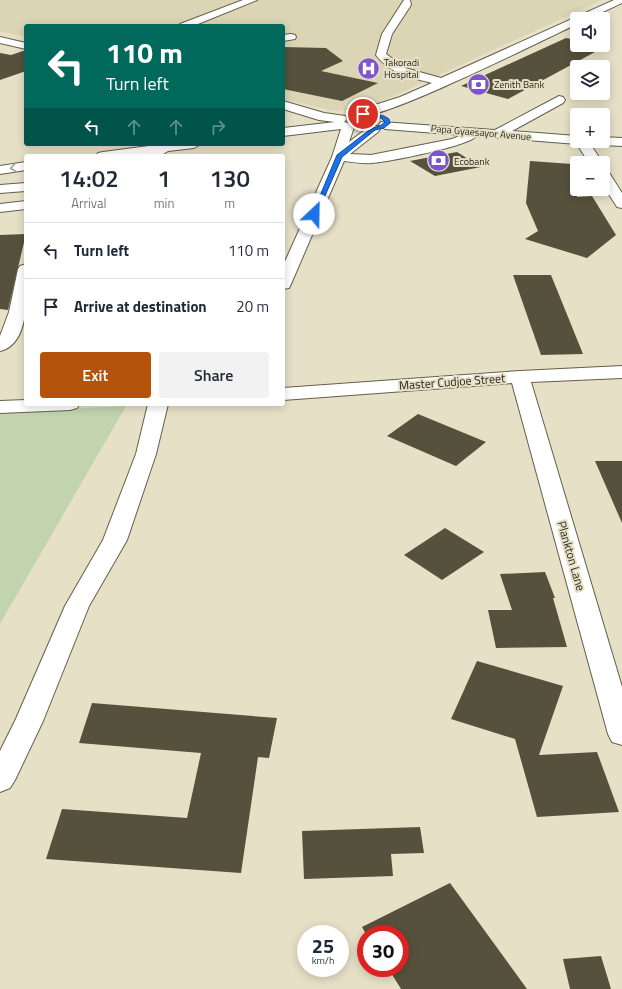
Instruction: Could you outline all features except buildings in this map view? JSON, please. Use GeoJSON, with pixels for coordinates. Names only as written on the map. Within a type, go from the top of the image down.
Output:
{"type":"FeatureCollection","features":[{"type":"Feature","properties":{"kind":"street"},"geometry":{"type":"LineString","coordinates":[[189,24],[252,0]]}},
{"type":"Feature","properties":{"kind":"street"},"geometry":{"type":"LineString","coordinates":[[594,0],[619,2]]}},
{"type":"Feature","properties":{"kind":"street"},"geometry":{"type":"LineString","coordinates":[[418,1],[402,1],[406,8],[393,23],[382,46],[381,55],[388,64],[399,70],[442,82]]}},
{"type":"Feature","properties":{"kind":"street"},"geometry":{"type":"LineString","coordinates":[[596,12],[619,2]]}},
{"type":"Feature","properties":{"kind":"street"},"geometry":{"type":"LineString","coordinates":[[285,132],[304,130],[349,120],[404,100],[570,23]]}},
{"type":"Feature","properties":{"kind":"street"},"geometry":{"type":"LineString","coordinates":[[0,40],[24,46]]}},
{"type":"Feature","properties":{"kind":"street"},"geometry":{"type":"LineString","coordinates":[[339,156],[382,123],[404,100]]}},
{"type":"Feature","properties":{"kind":"street"},"geometry":{"type":"LineString","coordinates":[[497,134],[560,100]]}},
{"type":"Feature","properties":{"kind":"street"},"geometry":{"type":"LineString","coordinates":[[285,105],[323,117],[382,123]]}},
{"type":"Feature","properties":{"kind":"street"},"geometry":{"type":"LineString","coordinates":[[285,113],[304,130]]}},
{"type":"Feature","properties":{"kind":"street"},"geometry":{"type":"LineString","coordinates":[[349,120],[382,123]]}},
{"type":"Feature","properties":{"kind":"street"},"geometry":{"type":"LineString","coordinates":[[285,279],[339,156],[349,120]]}},
{"type":"Feature","properties":{"kind":"street","name":"Papa Gyaesayor Avenue"},"geometry":{"type":"LineString","coordinates":[[382,123],[570,139]]}},
{"type":"Feature","properties":{"kind":"street"},"geometry":{"type":"LineString","coordinates":[[339,156],[371,159],[384,158],[456,142],[466,139],[477,132]]}},
{"type":"Feature","properties":{"kind":"street"},"geometry":{"type":"LineString","coordinates":[[610,141],[622,142]]}},
{"type":"Feature","properties":{"kind":"street"},"geometry":{"type":"LineString","coordinates":[[118,154],[179,146]]}},
{"type":"Feature","properties":{"kind":"street"},"geometry":{"type":"LineString","coordinates":[[154,154],[164,148]]}},
{"type":"Feature","properties":{"kind":"street"},"geometry":{"type":"LineString","coordinates":[[0,170],[24,166]]}},
{"type":"Feature","properties":{"kind":"street"},"geometry":{"type":"LineString","coordinates":[[610,185],[622,204]]}},
{"type":"Feature","properties":{"kind":"street"},"geometry":{"type":"LineString","coordinates":[[0,189],[24,187]]}},
{"type":"Feature","properties":{"kind":"street"},"geometry":{"type":"LineString","coordinates":[[0,208],[24,205]]}},
{"type":"Feature","properties":{"kind":"street"},"geometry":{"type":"LineString","coordinates":[[0,346],[6,343],[12,331],[24,278]]}},
{"type":"Feature","properties":{"kind":"street","name":"Master Cudjoe Street"},"geometry":{"type":"LineString","coordinates":[[285,394],[520,377],[622,372]]}},
{"type":"Feature","properties":{"kind":"street","name":"Plankton Lane"},"geometry":{"type":"LineString","coordinates":[[520,377],[622,734]]}},
{"type":"Feature","properties":{"kind":"street"},"geometry":{"type":"LineString","coordinates":[[0,407],[24,406]]}},
{"type":"Feature","properties":{"kind":"street"},"geometry":{"type":"LineString","coordinates":[[0,780],[29,721],[77,606],[115,540],[146,454],[158,406]]}},
{"type":"Feature","properties":{"kind":"shaded area","name":"Takoradi Hospital"},"geometry":{"type":"Polygon","coordinates":[[[0,0],[602,0],[576,12],[570,12],[570,15],[365,109],[334,111],[285,99],[285,24],[24,24],[24,37],[0,31],[0,0]]]}},
{"type":"Feature","properties":{"kind":"green space"},"geometry":{"type":"Polygon","coordinates":[[[126,406],[0,624],[0,412],[126,406]]]}},
{"type":"Feature","properties":{"kind":"place","name":"Takoradi Hospital"},"geometry":{"type":"Point","coordinates":[368,68]}},
{"type":"Feature","properties":{"kind":"place","name":"Zenith Bank"},"geometry":{"type":"Point","coordinates":[478,84]}},
{"type":"Feature","properties":{"kind":"place","name":"Ecobank"},"geometry":{"type":"Point","coordinates":[438,161]}},
{"type":"Feature","properties":{"kind":"route"},"geometry":{"type":"LineString","coordinates":[[314,214],[339,156],[374,129],[385,125],[388,120],[374,114],[363,114]]}}]}
